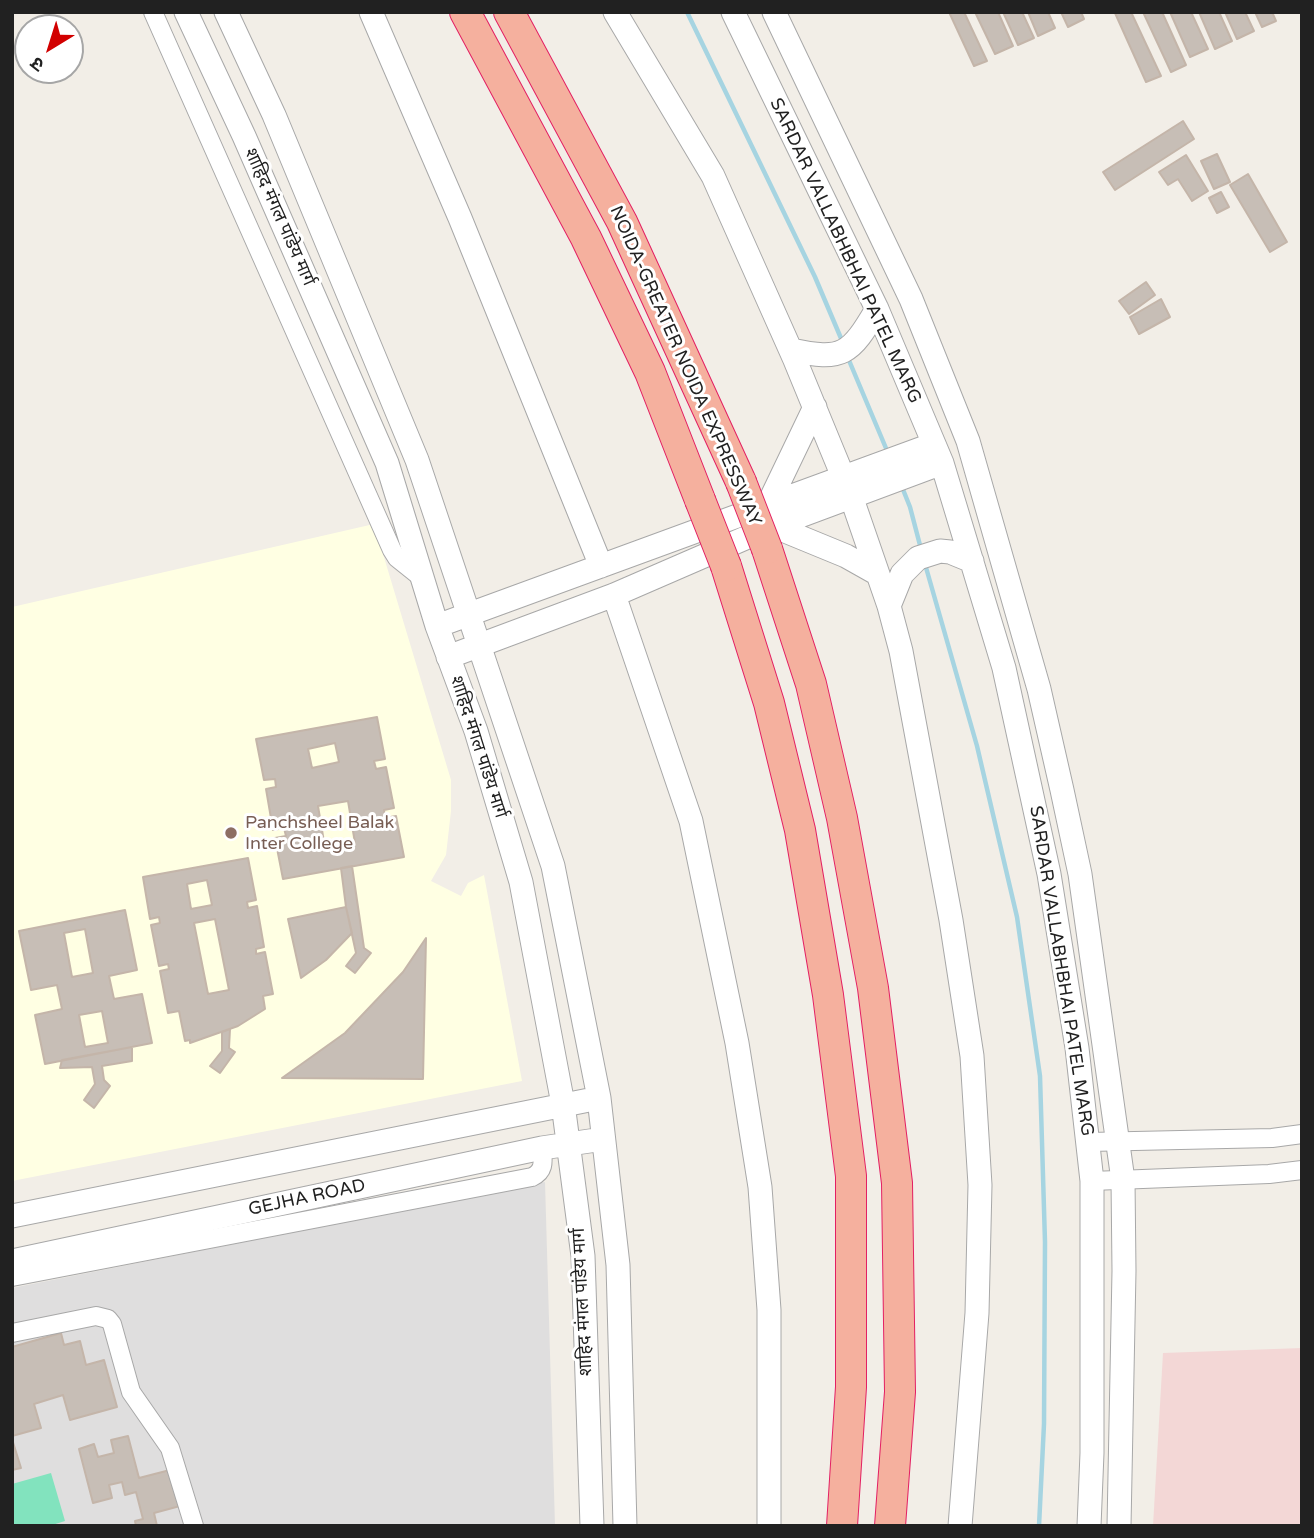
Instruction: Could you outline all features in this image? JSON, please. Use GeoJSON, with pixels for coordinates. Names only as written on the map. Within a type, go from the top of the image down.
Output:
{"type":"FeatureCollection","features":[{"type":"Feature","properties":{"kind":"highway","name":"NOIDA-GREATER NOIDA EXPRESSWAY"},"geometry":{"type":"LineString","coordinates":[[465,12],[586,238],[650,372],[726,566],[769,703],[800,830],[828,995],[851,1176],[851,1387],[842,1526]]}},
{"type":"Feature","properties":{"kind":"highway","name":"NOIDA-GREATER NOIDA EXPRESSWAY"},"geometry":{"type":"LineString","coordinates":[[509,12],[622,222],[741,482],[769,527],[811,684],[842,818],[873,989],[897,1183],[900,1392],[890,1526]]}},
{"type":"Feature","properties":{"kind":"street"},"geometry":{"type":"LineString","coordinates":[[153,12],[392,551],[422,578]]}},
{"type":"Feature","properties":{"kind":"street","name":"शाहिद मंगल पांडेय मार्ग"},"geometry":{"type":"LineString","coordinates":[[186,12],[244,136],[387,463],[437,626],[476,731],[521,882],[563,1104],[566,1145],[583,1256],[592,1526]]}},
{"type":"Feature","properties":{"kind":"street"},"geometry":{"type":"LineString","coordinates":[[226,12],[274,115],[417,460],[553,866],[598,1098],[618,1265],[625,1526]]}},
{"type":"Feature","properties":{"kind":"street"},"geometry":{"type":"LineString","coordinates":[[372,12],[460,218],[601,566]]}},
{"type":"Feature","properties":{"kind":"street"},"geometry":{"type":"LineString","coordinates":[[615,12],[713,176],[791,350],[847,487],[889,606],[901,651],[951,920],[972,1056],[980,1185],[976,1313],[960,1526]]}},
{"type":"Feature","properties":{"kind":"street","name":"SARDAR VALLABHBHAI PATEL MARG"},"geometry":{"type":"LineString","coordinates":[[733,12],[877,309],[938,453],[1004,668],[1049,874],[1089,1142],[1092,1181],[1093,1453],[1089,1526]]}},
{"type":"Feature","properties":{"kind":"street","name":"SARDAR VALLABHBHAI PATEL MARG"},"geometry":{"type":"LineString","coordinates":[[774,12],[911,299],[968,441],[1039,689],[1062,789],[1080,874],[1123,1180],[1119,1526]]}},
{"type":"Feature","properties":{"kind":"street"},"geometry":{"type":"LineString","coordinates":[[791,350],[819,356],[839,354],[860,338],[877,309]]}},
{"type":"Feature","properties":{"kind":"street"},"geometry":{"type":"LineString","coordinates":[[769,527],[815,407]]}},
{"type":"Feature","properties":{"kind":"street"},"geometry":{"type":"LineString","coordinates":[[448,657],[614,595],[769,527],[847,487],[938,453]]}},
{"type":"Feature","properties":{"kind":"street"},"geometry":{"type":"LineString","coordinates":[[437,626],[601,566],[769,527],[846,556],[878,574]]}},
{"type":"Feature","properties":{"kind":"street"},"geometry":{"type":"LineString","coordinates":[[889,606],[902,574],[918,558],[940,551],[972,561]]}},
{"type":"Feature","properties":{"kind":"street"},"geometry":{"type":"LineString","coordinates":[[614,595],[691,821],[737,1044],[760,1186],[769,1310],[769,1526]]}},
{"type":"Feature","properties":{"kind":"street"},"geometry":{"type":"LineString","coordinates":[[12,1216],[598,1098]]}},
{"type":"Feature","properties":{"kind":"street"},"geometry":{"type":"LineString","coordinates":[[1089,1142],[1272,1138],[1302,1134]]}},
{"type":"Feature","properties":{"kind":"street","name":"GEJHA ROAD"},"geometry":{"type":"LineString","coordinates":[[12,1261],[214,1228],[542,1148],[603,1139]]}},
{"type":"Feature","properties":{"kind":"street"},"geometry":{"type":"LineString","coordinates":[[1092,1181],[1269,1174],[1302,1170]]}},
{"type":"Feature","properties":{"kind":"street"},"geometry":{"type":"LineString","coordinates":[[12,1277],[214,1228]]}},
{"type":"Feature","properties":{"kind":"street"},"geometry":{"type":"LineString","coordinates":[[12,1334],[96,1316],[108,1319],[112,1324],[131,1392],[170,1448],[194,1526]]}},
{"type":"Feature","properties":{"kind":"shaded area","name":"Panchsheel Balak Inter College"},"geometry":{"type":"Polygon","coordinates":[[[374,524],[451,780],[446,855],[431,881],[461,896],[468,883],[484,875],[522,1081],[12,1181],[12,607],[374,524]]]}},
{"type":"Feature","properties":{"kind":"shaded area"},"geometry":{"type":"Polygon","coordinates":[[[545,1182],[555,1526],[12,1526],[12,1288],[545,1182]]]}},
{"type":"Feature","properties":{"kind":"shaded area"},"geometry":{"type":"Polygon","coordinates":[[[1302,1348],[1302,1526],[1153,1526],[1163,1353],[1302,1348]]]}},
{"type":"Feature","properties":{"kind":"green space"},"geometry":{"type":"Polygon","coordinates":[[[51,1473],[65,1521],[49,1526],[12,1526],[12,1484],[51,1473]]]}},
{"type":"Feature","properties":{"kind":"building"},"geometry":{"type":"Polygon","coordinates":[[[949,12],[964,12],[987,61],[974,66],[949,12]]]}},
{"type":"Feature","properties":{"kind":"building"},"geometry":{"type":"Polygon","coordinates":[[[975,12],[998,12],[1013,46],[995,54],[975,12]]]}},
{"type":"Feature","properties":{"kind":"building"},"geometry":{"type":"Polygon","coordinates":[[[1003,12],[1022,12],[1034,38],[1018,45],[1003,12]]]}},
{"type":"Feature","properties":{"kind":"building"},"geometry":{"type":"Polygon","coordinates":[[[1028,12],[1048,12],[1055,28],[1038,36],[1028,12]]]}},
{"type":"Feature","properties":{"kind":"building"},"geometry":{"type":"Polygon","coordinates":[[[1061,12],[1081,12],[1084,19],[1068,27],[1061,12]]]}},
{"type":"Feature","properties":{"kind":"building"},"geometry":{"type":"Polygon","coordinates":[[[1131,12],[1161,76],[1146,82],[1115,13],[1131,12]]]}},
{"type":"Feature","properties":{"kind":"building"},"geometry":{"type":"Polygon","coordinates":[[[1143,12],[1162,12],[1186,65],[1171,72],[1143,12]]]}},
{"type":"Feature","properties":{"kind":"building"},"geometry":{"type":"Polygon","coordinates":[[[1170,12],[1191,12],[1208,49],[1190,57],[1170,12]]]}},
{"type":"Feature","properties":{"kind":"building"},"geometry":{"type":"Polygon","coordinates":[[[1199,12],[1219,12],[1232,41],[1215,49],[1199,12]]]}},
{"type":"Feature","properties":{"kind":"building"},"geometry":{"type":"Polygon","coordinates":[[[1225,12],[1245,12],[1254,31],[1237,39],[1225,12]]]}},
{"type":"Feature","properties":{"kind":"building"},"geometry":{"type":"Polygon","coordinates":[[[1255,12],[1272,12],[1276,21],[1262,27],[1255,12]]]}},
{"type":"Feature","properties":{"kind":"building"},"geometry":{"type":"Polygon","coordinates":[[[1183,121],[1194,139],[1115,190],[1103,172],[1183,121]]]}},
{"type":"Feature","properties":{"kind":"building"},"geometry":{"type":"Polygon","coordinates":[[[1217,154],[1230,182],[1214,189],[1201,161],[1217,154]]]}},
{"type":"Feature","properties":{"kind":"building"},"geometry":{"type":"Polygon","coordinates":[[[1186,155],[1208,191],[1192,201],[1178,179],[1168,185],[1159,172],[1186,155]]]}},
{"type":"Feature","properties":{"kind":"building"},"geometry":{"type":"Polygon","coordinates":[[[1248,174],[1287,242],[1270,252],[1230,185],[1248,174]]]}},
{"type":"Feature","properties":{"kind":"building"},"geometry":{"type":"Polygon","coordinates":[[[1221,192],[1229,207],[1217,213],[1209,198],[1221,192]]]}},
{"type":"Feature","properties":{"kind":"building"},"geometry":{"type":"Polygon","coordinates":[[[1146,282],[1155,295],[1129,314],[1119,301],[1146,282]]]}},
{"type":"Feature","properties":{"kind":"building"},"geometry":{"type":"Polygon","coordinates":[[[1161,299],[1170,317],[1139,334],[1130,317],[1161,299]]]}},
{"type":"Feature","properties":{"kind":"building"},"geometry":{"type":"Polygon","coordinates":[[[377,717],[385,759],[374,761],[376,769],[386,767],[394,808],[384,810],[385,818],[396,816],[404,857],[283,879],[275,838],[286,836],[284,828],[273,830],[266,789],[276,787],[275,779],[264,780],[256,739],[377,717]],[[335,743],[308,749],[312,768],[339,762],[335,743]],[[348,801],[318,806],[325,848],[355,843],[348,801]]]}},
{"type":"Feature","properties":{"kind":"building"},"geometry":{"type":"Polygon","coordinates":[[[248,858],[256,900],[247,902],[248,908],[257,906],[264,947],[256,949],[256,954],[265,952],[273,994],[263,996],[265,1009],[238,1026],[190,1043],[190,1040],[185,1041],[179,1011],[168,1013],[160,971],[169,969],[168,964],[159,966],[151,925],[160,923],[159,917],[150,919],[143,877],[248,858]],[[207,880],[187,884],[191,909],[212,905],[207,880]],[[215,919],[194,923],[208,994],[229,990],[215,919]]]}},
{"type":"Feature","properties":{"kind":"building"},"geometry":{"type":"Polygon","coordinates":[[[352,866],[364,948],[371,953],[355,973],[346,966],[356,953],[341,868],[352,866]]]}},
{"type":"Feature","properties":{"kind":"building"},"geometry":{"type":"Polygon","coordinates":[[[346,907],[352,933],[326,960],[301,978],[288,919],[346,907]]]}},
{"type":"Feature","properties":{"kind":"building"},"geometry":{"type":"Polygon","coordinates":[[[125,910],[137,970],[109,976],[114,999],[142,994],[152,1043],[45,1064],[35,1015],[62,1009],[57,985],[31,990],[19,931],[125,910]],[[85,929],[64,933],[72,977],[93,973],[85,929]],[[102,1011],[79,1015],[85,1047],[108,1043],[102,1011]]]}},
{"type":"Feature","properties":{"kind":"building"},"geometry":{"type":"Polygon","coordinates":[[[426,938],[423,1079],[282,1078],[345,1033],[403,972],[426,938]]]}},
{"type":"Feature","properties":{"kind":"building"},"geometry":{"type":"Polygon","coordinates":[[[230,1029],[229,1048],[235,1052],[220,1073],[210,1066],[222,1051],[222,1032],[230,1029]]]}},
{"type":"Feature","properties":{"kind":"building"},"geometry":{"type":"Polygon","coordinates":[[[132,1047],[132,1061],[102,1066],[104,1080],[110,1086],[94,1108],[84,1100],[95,1084],[92,1067],[60,1068],[62,1060],[132,1047]]]}},
{"type":"Feature","properties":{"kind":"building"},"geometry":{"type":"Polygon","coordinates":[[[61,1333],[64,1345],[80,1341],[86,1365],[104,1360],[117,1407],[70,1420],[63,1395],[34,1404],[41,1428],[12,1436],[12,1347],[61,1333]]]}},
{"type":"Feature","properties":{"kind":"building"},"geometry":{"type":"Polygon","coordinates":[[[128,1436],[139,1478],[170,1470],[180,1506],[154,1513],[157,1526],[136,1526],[135,1521],[143,1519],[136,1492],[125,1495],[122,1482],[109,1485],[112,1498],[93,1503],[79,1449],[94,1444],[98,1457],[114,1453],[111,1440],[128,1436]]]}},
{"type":"Feature","properties":{"kind":"building"},"geometry":{"type":"Polygon","coordinates":[[[12,1439],[21,1468],[12,1470],[12,1439]]]}},
{"type":"Feature","properties":{"kind":"waterway"},"geometry":{"type":"LineString","coordinates":[[687,12],[815,277],[843,343]]}},
{"type":"Feature","properties":{"kind":"waterway"},"geometry":{"type":"LineString","coordinates":[[848,358],[888,453]]}},
{"type":"Feature","properties":{"kind":"waterway"},"geometry":{"type":"LineString","coordinates":[[902,487],[921,549]]}},
{"type":"Feature","properties":{"kind":"waterway"},"geometry":{"type":"LineString","coordinates":[[925,564],[977,746],[1017,917],[1040,1076],[1045,1242],[1044,1424],[1039,1526]]}},
{"type":"Feature","properties":{"kind":"place","name":"Panchsheel Balak Inter College"},"geometry":{"type":"Point","coordinates":[231,833]}}]}
